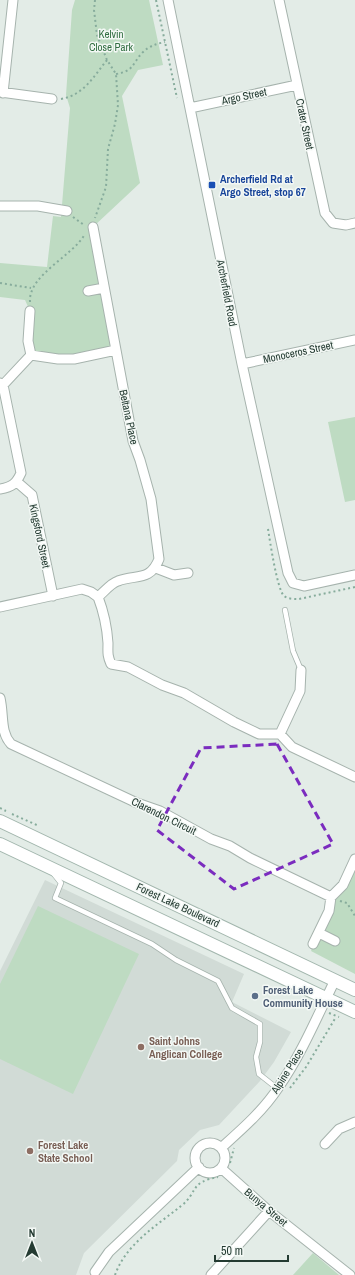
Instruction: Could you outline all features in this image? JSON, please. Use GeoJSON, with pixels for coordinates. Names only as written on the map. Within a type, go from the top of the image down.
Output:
{"type":"FeatureCollection","features":[{"type":"Feature","properties":{"kind":"main road","name":"Forest Lake Boulevard"},"geometry":{"type":"LineString","coordinates":[[0,822],[355,990]]}},
{"type":"Feature","properties":{"kind":"main road","name":"Forest Lake Boulevard"},"geometry":{"type":"LineString","coordinates":[[0,844],[355,1012]]}},
{"type":"Feature","properties":{"kind":"street"},"geometry":{"type":"LineString","coordinates":[[13,0],[1,93],[52,99]]}},
{"type":"Feature","properties":{"kind":"street","name":"Archerfield Road"},"geometry":{"type":"LineString","coordinates":[[168,0],[242,364],[288,572],[293,583],[304,586],[355,575]]}},
{"type":"Feature","properties":{"kind":"street","name":"Crater Street"},"geometry":{"type":"LineString","coordinates":[[279,0],[325,212],[332,223],[346,225],[355,223]]}},
{"type":"Feature","properties":{"kind":"street","name":"Argo Street"},"geometry":{"type":"LineString","coordinates":[[190,108],[297,84]]}},
{"type":"Feature","properties":{"kind":"street"},"geometry":{"type":"LineString","coordinates":[[0,206],[38,206],[67,211]]}},
{"type":"Feature","properties":{"kind":"street","name":"Beltana Place"},"geometry":{"type":"LineString","coordinates":[[92,225],[133,441],[151,499],[159,559],[156,568]]}},
{"type":"Feature","properties":{"kind":"street"},"geometry":{"type":"LineString","coordinates":[[88,291],[104,288]]}},
{"type":"Feature","properties":{"kind":"street"},"geometry":{"type":"LineString","coordinates":[[30,311],[28,341],[30,355]]}},
{"type":"Feature","properties":{"kind":"street","name":"Monoceros Street"},"geometry":{"type":"LineString","coordinates":[[242,364],[355,340]]}},
{"type":"Feature","properties":{"kind":"street"},"geometry":{"type":"LineString","coordinates":[[30,355],[58,359],[74,359],[116,350]]}},
{"type":"Feature","properties":{"kind":"street"},"geometry":{"type":"LineString","coordinates":[[0,489],[8,488],[17,482],[20,473],[2,384],[30,355]]}},
{"type":"Feature","properties":{"kind":"street","name":"Kingsford Street"},"geometry":{"type":"LineString","coordinates":[[17,482],[32,496],[53,596]]}},
{"type":"Feature","properties":{"kind":"street"},"geometry":{"type":"LineString","coordinates":[[98,596],[117,581],[149,574],[156,568],[174,575],[188,573]]}},
{"type":"Feature","properties":{"kind":"street"},"geometry":{"type":"LineString","coordinates":[[0,607],[82,589],[92,592],[98,596],[102,606],[108,643],[106,655],[111,664],[128,667],[162,685],[184,693],[234,722],[259,734],[280,734],[292,747],[355,777]]}},
{"type":"Feature","properties":{"kind":"street"},"geometry":{"type":"LineString","coordinates":[[280,734],[300,691],[301,670]]}},
{"type":"Feature","properties":{"kind":"street","name":"Clarendon Circuit"},"geometry":{"type":"LineString","coordinates":[[0,698],[3,711],[1,729],[5,738],[11,744],[137,803],[160,811],[211,839],[230,846],[250,858],[331,898]]}},
{"type":"Feature","properties":{"kind":"street"},"geometry":{"type":"LineString","coordinates":[[313,944],[329,911],[331,898],[343,885],[355,859]]}},
{"type":"Feature","properties":{"kind":"street"},"geometry":{"type":"LineString","coordinates":[[318,934],[335,941]]}},
{"type":"Feature","properties":{"kind":"street","name":"Alpine Place"},"geometry":{"type":"LineString","coordinates":[[221,1148],[239,1133],[278,1089],[300,1052],[335,980]]}},
{"type":"Feature","properties":{"kind":"street"},"geometry":{"type":"LineString","coordinates":[[326,1144],[339,1129],[355,1122]]}},
{"type":"Feature","properties":{"kind":"street"},"geometry":{"type":"LineString","coordinates":[[212,1143],[221,1148],[225,1158],[221,1168],[211,1172],[206,1172],[199,1167],[196,1155],[200,1147],[212,1143]]}},
{"type":"Feature","properties":{"kind":"street"},"geometry":{"type":"LineString","coordinates":[[95,1272],[109,1252],[199,1167]]}},
{"type":"Feature","properties":{"kind":"street","name":"Bunya Street"},"geometry":{"type":"LineString","coordinates":[[221,1168],[269,1211],[350,1275]]}},
{"type":"Feature","properties":{"kind":"street"},"geometry":{"type":"LineString","coordinates":[[211,1275],[269,1211]]}},
{"type":"Feature","properties":{"kind":"lane"},"geometry":{"type":"LineString","coordinates":[[285,610],[293,651],[301,670]]}},
{"type":"Feature","properties":{"kind":"lane"},"geometry":{"type":"LineString","coordinates":[[49,867],[61,883],[55,898],[152,944],[176,960],[218,981],[232,1008],[260,1024],[260,1042],[256,1057],[259,1074],[278,1089]]}},
{"type":"Feature","properties":{"kind":"path"},"geometry":{"type":"LineString","coordinates":[[92,225],[101,206],[106,187],[108,149],[116,124],[118,105],[116,74],[107,60],[97,35],[94,10],[95,0]]}},
{"type":"Feature","properties":{"kind":"path"},"geometry":{"type":"LineString","coordinates":[[116,74],[126,72],[130,69],[142,54],[152,45],[176,39]]}},
{"type":"Feature","properties":{"kind":"path"},"geometry":{"type":"LineString","coordinates":[[52,99],[62,99],[74,96],[85,88],[107,60]]}},
{"type":"Feature","properties":{"kind":"path"},"geometry":{"type":"LineString","coordinates":[[30,311],[31,288],[54,264],[80,242],[88,229],[67,211]]}},
{"type":"Feature","properties":{"kind":"path"},"geometry":{"type":"LineString","coordinates":[[0,283],[31,288]]}},
{"type":"Feature","properties":{"kind":"path"},"geometry":{"type":"LineString","coordinates":[[331,898],[347,903],[355,916]]}},
{"type":"Feature","properties":{"kind":"highlighted area"},"geometry":{"type":"Polygon","coordinates":[[[277,744],[333,844],[234,889],[157,830],[201,748],[277,744]]]}},
{"type":"Feature","properties":{"kind":"shaded area","name":"Saint Johns Anglican College"},"geometry":{"type":"Polygon","coordinates":[[[45,880],[244,974],[232,1002],[291,1032],[274,1062],[260,1081],[219,1125],[200,1130],[179,1150],[177,1161],[84,1253],[76,1275],[0,1275],[0,971],[45,880]]]}},
{"type":"Feature","properties":{"kind":"green space","name":"Kelvin Close Park"},"geometry":{"type":"Polygon","coordinates":[[[75,0],[149,0],[163,65],[138,70],[122,96],[140,183],[93,227],[116,350],[74,359],[31,355],[30,311],[25,300],[0,297],[0,263],[47,267],[53,216],[61,217],[70,108],[66,95],[72,10],[75,0]]]}},
{"type":"Feature","properties":{"kind":"green space"},"geometry":{"type":"Polygon","coordinates":[[[355,417],[355,500],[345,502],[328,422],[355,417]]]}},
{"type":"Feature","properties":{"kind":"green space"},"geometry":{"type":"Polygon","coordinates":[[[355,859],[355,974],[311,951],[355,859]]]}},
{"type":"Feature","properties":{"kind":"green space"},"geometry":{"type":"Polygon","coordinates":[[[38,906],[139,954],[73,1094],[0,1059],[0,984],[38,906]]]}},
{"type":"Feature","properties":{"kind":"green space"},"geometry":{"type":"Polygon","coordinates":[[[313,1253],[339,1275],[293,1275],[313,1253]]]}},
{"type":"Feature","properties":{"kind":"place","name":"Archerfield Rd at Argo Street, stop 67"},"geometry":{"type":"Point","coordinates":[212,185]}},
{"type":"Feature","properties":{"kind":"place","name":"Forest Lake Community House"},"geometry":{"type":"Point","coordinates":[255,996]}},
{"type":"Feature","properties":{"kind":"place","name":"Saint Johns Anglican College"},"geometry":{"type":"Point","coordinates":[141,1047]}},
{"type":"Feature","properties":{"kind":"place","name":"Forest Lake State School"},"geometry":{"type":"Point","coordinates":[30,1151]}}]}
